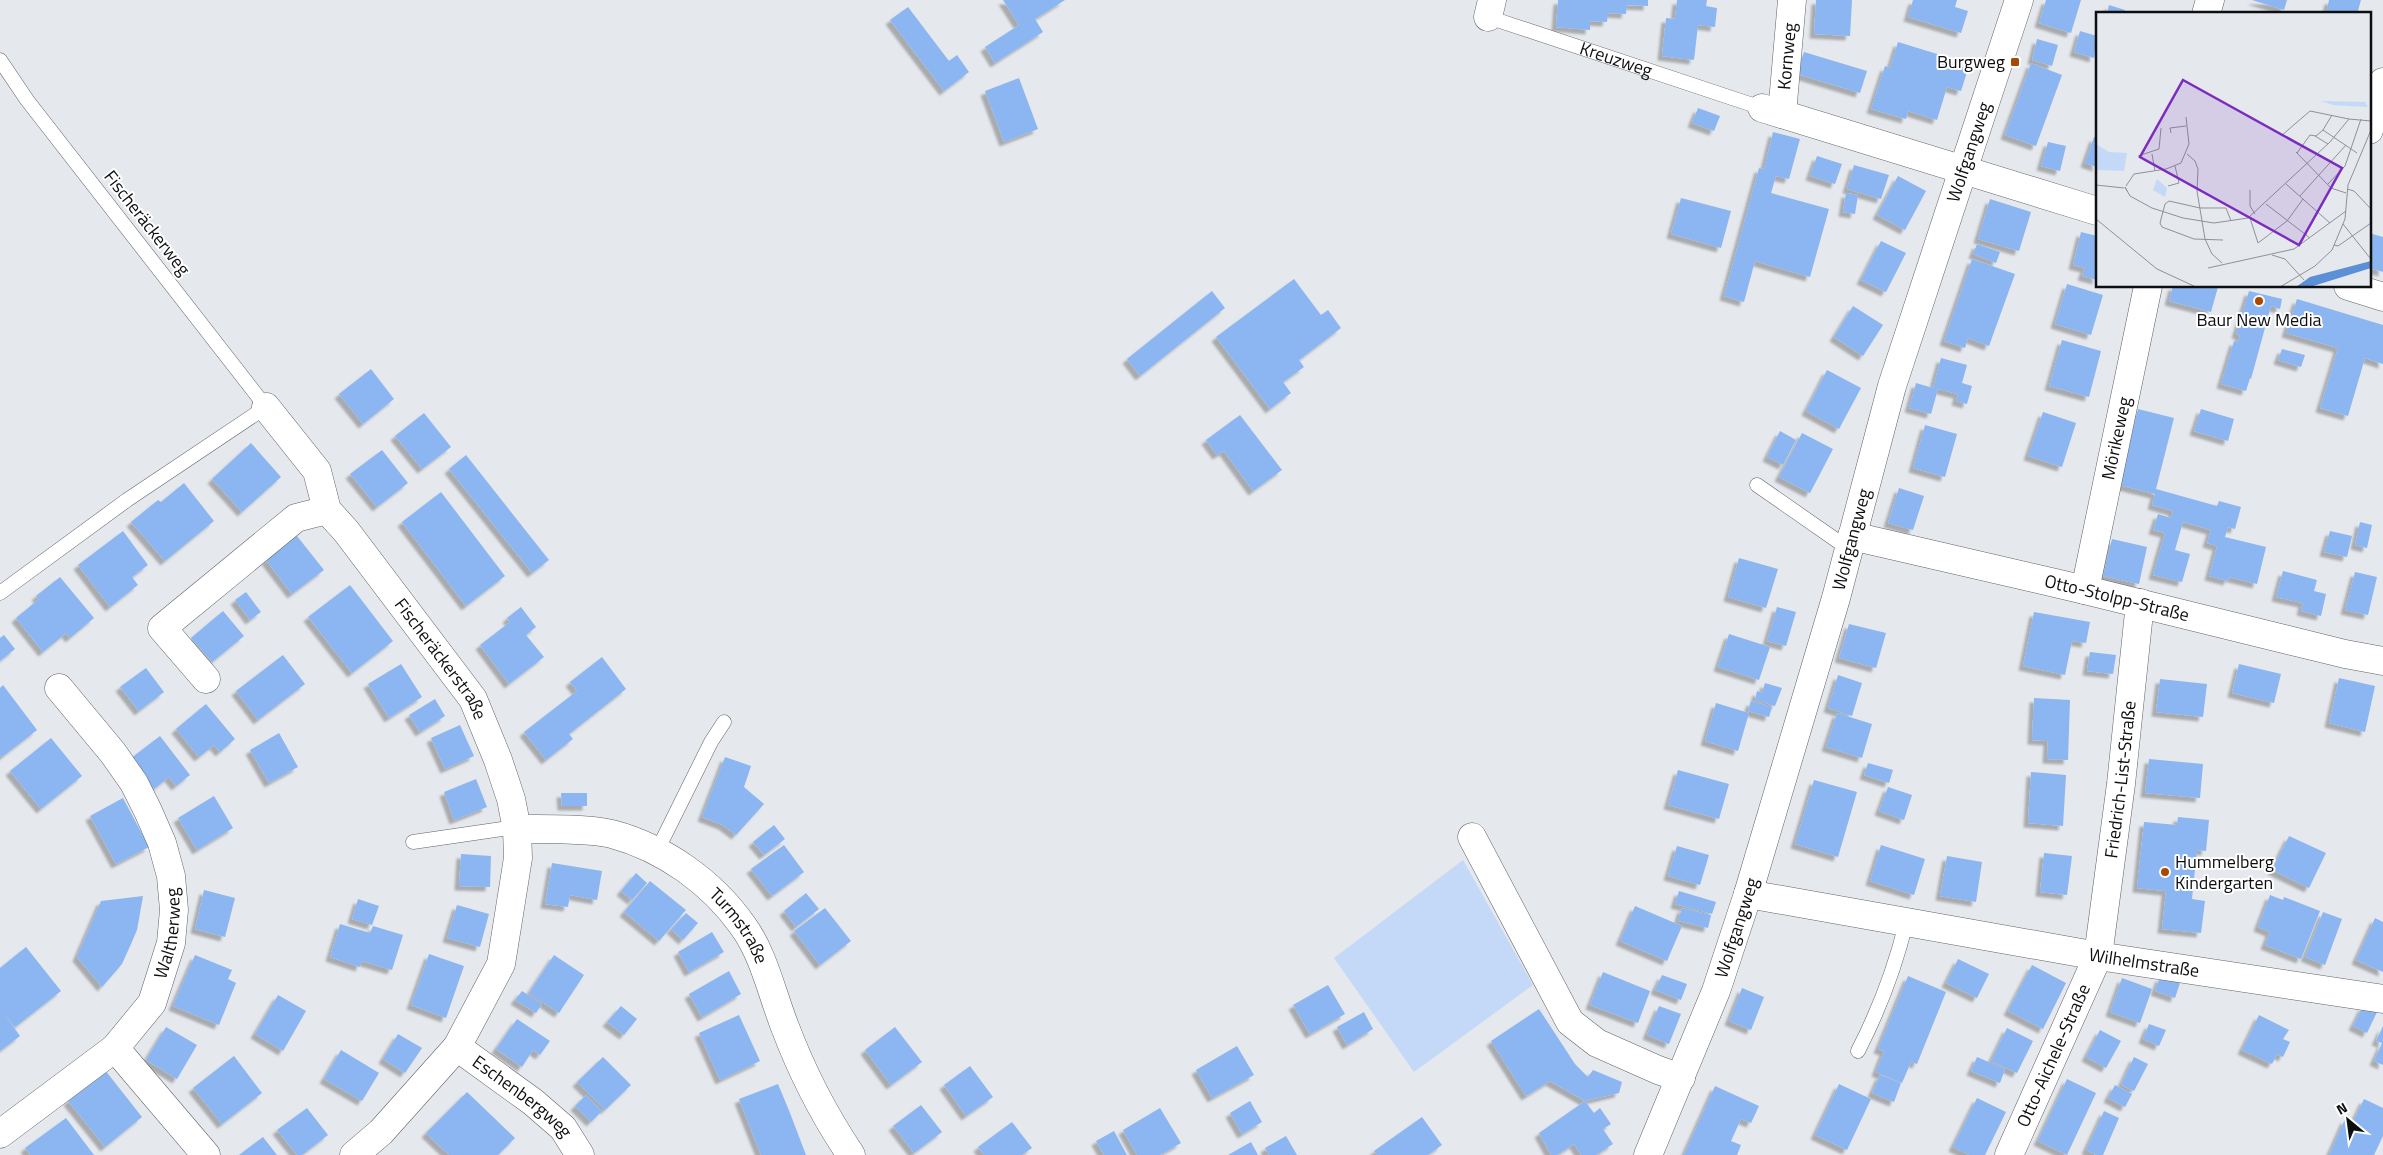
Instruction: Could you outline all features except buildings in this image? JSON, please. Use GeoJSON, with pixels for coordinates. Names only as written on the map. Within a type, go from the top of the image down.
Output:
{"type":"FeatureCollection","features":[{"type":"Feature","properties":{"kind":"street","name":"Kornweg"},"geometry":{"type":"LineString","coordinates":[[1772,111],[1792,0]]}},
{"type":"Feature","properties":{"kind":"street","name":"Wolfgangweg"},"geometry":{"type":"LineString","coordinates":[[1648,1155],[1716,991],[1748,894],[1851,543],[1892,386],[2019,0]]}},
{"type":"Feature","properties":{"kind":"street"},"geometry":{"type":"LineString","coordinates":[[2370,127],[2383,82]]}},
{"type":"Feature","properties":{"kind":"street"},"geometry":{"type":"LineString","coordinates":[[1772,111],[2096,211]]}},
{"type":"Feature","properties":{"kind":"street","name":"Mörikeweg"},"geometry":{"type":"LineString","coordinates":[[2086,590],[2148,288]]}},
{"type":"Feature","properties":{"kind":"street"},"geometry":{"type":"LineString","coordinates":[[2354,288],[2383,297]]}},
{"type":"Feature","properties":{"kind":"street","name":"Fischeräckerstraße"},"geometry":{"type":"LineString","coordinates":[[266,407],[317,471],[327,510],[346,531],[473,699],[498,760],[517,829],[518,858],[501,964],[457,1047],[381,1132],[354,1155]]}},
{"type":"Feature","properties":{"kind":"street"},"geometry":{"type":"LineString","coordinates":[[206,679],[162,628],[296,518],[327,510]]}},
{"type":"Feature","properties":{"kind":"street","name":"Otto-Stolpp-Straße"},"geometry":{"type":"LineString","coordinates":[[1851,543],[2086,590],[2345,654],[2383,661]]}},
{"type":"Feature","properties":{"kind":"street","name":"Friedrich-List-Straße"},"geometry":{"type":"LineString","coordinates":[[2098,956],[2121,784],[2140,603]]}},
{"type":"Feature","properties":{"kind":"street","name":"Waltherweg"},"geometry":{"type":"LineString","coordinates":[[0,1134],[114,1048],[152,1003],[171,943],[174,910],[171,876],[162,843],[134,783],[113,753],[59,688]]}},
{"type":"Feature","properties":{"kind":"street","name":"Turmstraße"},"geometry":{"type":"LineString","coordinates":[[517,829],[550,829],[611,834],[657,851],[706,883],[744,926],[762,963],[785,1028],[815,1095],[851,1155]]}},
{"type":"Feature","properties":{"kind":"street"},"geometry":{"type":"LineString","coordinates":[[1472,837],[1570,1022],[1597,1043],[1681,1078]]}},
{"type":"Feature","properties":{"kind":"street","name":"Wilhelmstraße"},"geometry":{"type":"LineString","coordinates":[[1748,894],[2098,956],[2383,999]]}},
{"type":"Feature","properties":{"kind":"street","name":"Otto-Aichele-Straße"},"geometry":{"type":"LineString","coordinates":[[2009,1155],[2098,956]]}},
{"type":"Feature","properties":{"kind":"street","name":"Eschenbergweg"},"geometry":{"type":"LineString","coordinates":[[457,1047],[533,1102],[563,1128],[580,1155]]}},
{"type":"Feature","properties":{"kind":"street"},"geometry":{"type":"LineString","coordinates":[[114,1048],[206,1155]]}},
{"type":"Feature","properties":{"kind":"lane","name":"Kreuzweg"},"geometry":{"type":"LineString","coordinates":[[1490,8],[1772,111]]}},
{"type":"Feature","properties":{"kind":"lane","name":"Fischeräckerweg"},"geometry":{"type":"LineString","coordinates":[[0,60],[27,100],[266,407]]}},
{"type":"Feature","properties":{"kind":"lane"},"geometry":{"type":"LineString","coordinates":[[0,593],[128,500],[266,407]]}},
{"type":"Feature","properties":{"kind":"lane"},"geometry":{"type":"LineString","coordinates":[[1757,485],[1851,543]]}},
{"type":"Feature","properties":{"kind":"lane"},"geometry":{"type":"LineString","coordinates":[[657,851],[711,742],[724,722]]}},
{"type":"Feature","properties":{"kind":"lane"},"geometry":{"type":"LineString","coordinates":[[413,842],[502,829],[517,829]]}},
{"type":"Feature","properties":{"kind":"lane"},"geometry":{"type":"LineString","coordinates":[[1858,1051],[1875,1018],[1896,963],[1906,923]]}},
{"type":"Feature","properties":{"kind":"shaded area"},"geometry":{"type":"Polygon","coordinates":[[[1463,860],[1533,985],[1414,1072],[1334,958],[1463,860]]]}},
{"type":"Feature","properties":{"kind":"place","name":"Burgweg"},"geometry":{"type":"Point","coordinates":[2015,62]}},
{"type":"Feature","properties":{"kind":"place","name":"Baur New Media"},"geometry":{"type":"Point","coordinates":[2259,301]}},
{"type":"Feature","properties":{"kind":"place","name":"Hummelberg Kindergarten"},"geometry":{"type":"Point","coordinates":[2165,872]}}]}
